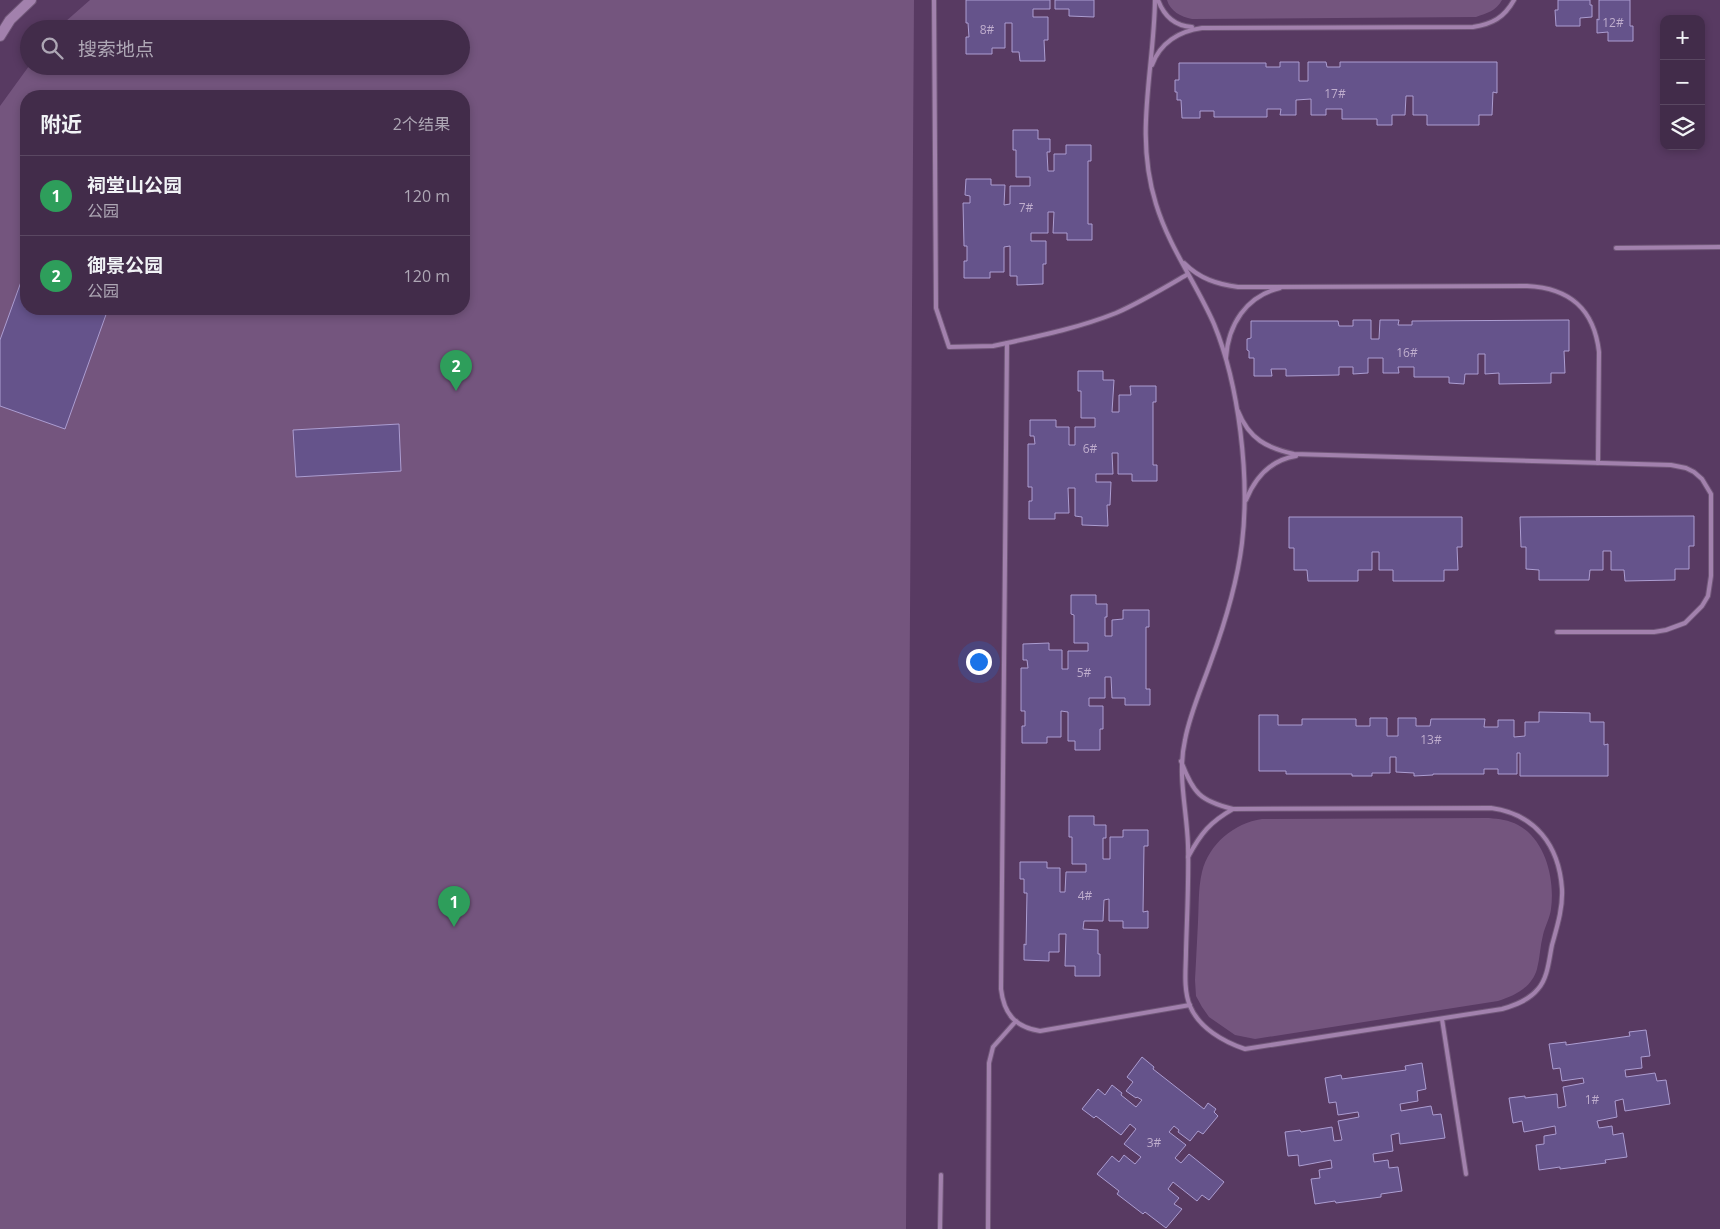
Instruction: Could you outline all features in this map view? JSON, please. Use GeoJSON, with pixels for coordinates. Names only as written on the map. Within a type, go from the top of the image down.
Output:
{"type":"FeatureCollection","features":[{"type":"Feature","properties":{"kind":"street"},"geometry":{"type":"LineString","coordinates":[[0,36],[10,20],[31,0]]}},
{"type":"Feature","properties":{"kind":"lane"},"geometry":{"type":"LineString","coordinates":[[934,0],[936,308],[949,347],[993,346],[1082,325],[1117,312],[1188,274]]}},
{"type":"Feature","properties":{"kind":"lane"},"geometry":{"type":"LineString","coordinates":[[1156,0],[1171,21],[1187,27],[1202,28],[1473,27],[1495,22],[1504,15],[1514,0]]}},
{"type":"Feature","properties":{"kind":"lane"},"geometry":{"type":"LineString","coordinates":[[1156,0],[1144,141],[1151,183],[1155,204],[1166,232],[1214,325],[1226,361],[1235,401],[1240,440],[1244,504],[1242,542],[1235,585],[1225,622],[1185,737],[1181,761],[1188,858],[1186,994],[1190,1005],[1197,1018],[1212,1033],[1245,1049],[1502,1009],[1520,1004],[1539,988],[1546,974],[1560,911],[1562,889],[1555,857],[1547,839],[1538,828],[1516,814],[1491,808],[1234,809],[1212,804],[1197,792],[1187,778],[1181,761]]}},
{"type":"Feature","properties":{"kind":"lane"},"geometry":{"type":"LineString","coordinates":[[1149,72],[1155,57],[1169,40],[1188,30],[1202,28]]}},
{"type":"Feature","properties":{"kind":"lane"},"geometry":{"type":"LineString","coordinates":[[1616,248],[1720,247]]}},
{"type":"Feature","properties":{"kind":"lane"},"geometry":{"type":"LineString","coordinates":[[1180,259],[1198,275],[1222,285],[1238,287],[1527,286],[1557,290],[1579,305],[1587,315],[1598,338],[1598,463]]}},
{"type":"Feature","properties":{"kind":"lane"},"geometry":{"type":"LineString","coordinates":[[1226,361],[1230,333],[1234,322],[1243,310],[1263,294],[1287,286]]}},
{"type":"Feature","properties":{"kind":"lane"},"geometry":{"type":"LineString","coordinates":[[1008,343],[1001,989],[1006,1011],[1021,1026],[1032,1030],[1050,1030],[1190,1005]]}},
{"type":"Feature","properties":{"kind":"lane"},"geometry":{"type":"LineString","coordinates":[[1235,401],[1241,417],[1258,440],[1268,447],[1294,454],[1672,465],[1686,468],[1702,478],[1711,494],[1712,576],[1710,587],[1702,606],[1694,616],[1685,623],[1654,632],[1557,632]]}},
{"type":"Feature","properties":{"kind":"lane"},"geometry":{"type":"LineString","coordinates":[[1244,504],[1252,486],[1268,468],[1288,457],[1303,455]]}},
{"type":"Feature","properties":{"kind":"lane"},"geometry":{"type":"LineString","coordinates":[[1188,858],[1196,841],[1206,827],[1234,809]]}},
{"type":"Feature","properties":{"kind":"lane"},"geometry":{"type":"LineString","coordinates":[[1442,1019],[1466,1174]]}},
{"type":"Feature","properties":{"kind":"lane"},"geometry":{"type":"LineString","coordinates":[[988,1229],[989,1063],[993,1046],[1016,1021]]}},
{"type":"Feature","properties":{"kind":"lane"},"geometry":{"type":"LineString","coordinates":[[940,1229],[941,1176]]}},
{"type":"Feature","properties":{"kind":"shaded area"},"geometry":{"type":"Polygon","coordinates":[[[90,0],[914,0],[906,1229],[0,1229],[0,106],[22,75],[470,75],[470,20],[67,20],[90,0]]]}},
{"type":"Feature","properties":{"kind":"shaded area"},"geometry":{"type":"Polygon","coordinates":[[[1167,0],[1502,0],[1494,9],[1476,17],[1192,19],[1176,13],[1167,0]]]}},
{"type":"Feature","properties":{"kind":"shaded area"},"geometry":{"type":"Polygon","coordinates":[[[1489,818],[1511,822],[1528,832],[1536,840],[1542,851],[1550,874],[1552,898],[1550,916],[1542,939],[1535,975],[1522,990],[1498,1001],[1255,1039],[1235,1035],[1209,1017],[1202,1007],[1196,996],[1195,980],[1202,872],[1210,852],[1224,836],[1233,830],[1252,821],[1262,819],[1489,818]]]}},
{"type":"Feature","properties":{"kind":"building"},"geometry":{"type":"Polygon","coordinates":[[[966,0],[1050,0],[1050,9],[1033,9],[1033,17],[1048,17],[1048,40],[1044,40],[1045,61],[1020,61],[1019,52],[1012,52],[1012,23],[1005,23],[1005,48],[992,48],[992,54],[966,54],[966,37],[969,37],[968,23],[966,23],[966,0]]]}},
{"type":"Feature","properties":{"kind":"building"},"geometry":{"type":"Polygon","coordinates":[[[1055,0],[1094,0],[1094,17],[1069,16],[1069,9],[1055,9],[1055,0]]]}},
{"type":"Feature","properties":{"kind":"building"},"geometry":{"type":"Polygon","coordinates":[[[1558,0],[1590,0],[1592,17],[1580,18],[1580,26],[1556,26],[1555,10],[1558,10],[1558,0]]]}},
{"type":"Feature","properties":{"kind":"building"},"geometry":{"type":"Polygon","coordinates":[[[1599,0],[1630,0],[1630,26],[1633,26],[1633,41],[1608,41],[1608,32],[1597,33],[1599,0]]]}},
{"type":"Feature","properties":{"kind":"building"},"geometry":{"type":"Polygon","coordinates":[[[1280,62],[1299,62],[1299,81],[1308,81],[1308,62],[1326,62],[1327,67],[1340,67],[1340,62],[1497,62],[1497,93],[1493,92],[1492,115],[1479,115],[1479,125],[1427,125],[1427,115],[1413,115],[1413,96],[1406,96],[1405,115],[1392,115],[1392,125],[1377,125],[1377,119],[1342,119],[1342,109],[1326,109],[1326,115],[1311,115],[1311,99],[1296,100],[1296,115],[1280,115],[1281,109],[1267,109],[1267,117],[1214,117],[1214,111],[1200,111],[1200,118],[1182,118],[1181,100],[1177,100],[1177,92],[1175,92],[1175,80],[1179,80],[1179,63],[1266,63],[1266,67],[1280,67],[1280,62]]]}},
{"type":"Feature","properties":{"kind":"building"},"geometry":{"type":"Polygon","coordinates":[[[1013,130],[1038,130],[1038,139],[1050,139],[1050,152],[1047,152],[1048,171],[1054,171],[1054,154],[1066,154],[1066,145],[1091,145],[1091,161],[1088,161],[1088,224],[1092,224],[1092,240],[1067,240],[1067,233],[1053,233],[1054,212],[1048,212],[1048,233],[1031,233],[1031,241],[1046,241],[1046,264],[1043,264],[1043,284],[1017,285],[1017,276],[1010,276],[1010,246],[1004,247],[1004,272],[990,272],[990,278],[964,278],[964,261],[967,261],[967,246],[964,246],[963,203],[970,203],[970,196],[965,195],[966,179],[991,179],[991,185],[1005,185],[1004,205],[1010,204],[1010,186],[1030,186],[1030,177],[1016,177],[1016,150],[1013,150],[1013,130]]]}},
{"type":"Feature","properties":{"kind":"building"},"geometry":{"type":"Polygon","coordinates":[[[20,285],[20,315],[106,315],[65,429],[0,406],[0,340],[20,285]]]}},
{"type":"Feature","properties":{"kind":"building"},"geometry":{"type":"Polygon","coordinates":[[[1353,320],[1371,320],[1371,339],[1379,339],[1380,320],[1399,320],[1398,325],[1412,325],[1412,321],[1569,320],[1569,351],[1564,351],[1565,373],[1551,373],[1551,383],[1499,384],[1499,373],[1485,374],[1485,354],[1478,354],[1478,374],[1465,374],[1464,384],[1449,383],[1449,377],[1414,377],[1414,367],[1398,367],[1399,373],[1383,373],[1383,358],[1368,358],[1368,373],[1353,374],[1353,367],[1339,367],[1339,375],[1286,376],[1286,369],[1271,369],[1272,376],[1254,376],[1254,358],[1249,358],[1249,351],[1247,350],[1247,339],[1251,338],[1251,321],[1338,321],[1339,326],[1353,326],[1353,320]]]}},
{"type":"Feature","properties":{"kind":"building"},"geometry":{"type":"Polygon","coordinates":[[[1078,371],[1103,371],[1103,380],[1114,380],[1112,412],[1119,412],[1119,395],[1131,395],[1130,386],[1156,386],[1156,402],[1153,402],[1153,465],[1157,465],[1157,481],[1132,481],[1132,474],[1118,474],[1118,453],[1112,453],[1113,474],[1096,474],[1096,482],[1111,482],[1110,505],[1107,505],[1108,526],[1082,525],[1082,517],[1075,516],[1075,488],[1068,488],[1069,513],[1055,513],[1055,519],[1029,519],[1029,501],[1032,501],[1032,487],[1028,487],[1028,444],[1035,444],[1034,436],[1030,436],[1030,420],[1056,420],[1056,427],[1069,427],[1069,445],[1075,445],[1075,427],[1095,427],[1095,418],[1081,418],[1081,391],[1078,391],[1078,371]]]}},
{"type":"Feature","properties":{"kind":"building"},"geometry":{"type":"Polygon","coordinates":[[[399,424],[401,471],[296,477],[293,430],[399,424]]]}},
{"type":"Feature","properties":{"kind":"building"},"geometry":{"type":"Polygon","coordinates":[[[1694,516],[1694,546],[1689,546],[1689,569],[1675,569],[1675,580],[1625,581],[1624,570],[1611,570],[1611,551],[1603,551],[1603,570],[1590,570],[1589,580],[1539,580],[1539,570],[1526,569],[1526,547],[1521,547],[1520,517],[1694,516]]]}},
{"type":"Feature","properties":{"kind":"building"},"geometry":{"type":"Polygon","coordinates":[[[1289,517],[1462,517],[1462,547],[1457,547],[1458,570],[1444,570],[1444,581],[1393,581],[1393,570],[1379,570],[1379,552],[1372,552],[1372,570],[1358,570],[1358,581],[1308,581],[1307,570],[1294,570],[1294,548],[1289,548],[1289,517]]]}},
{"type":"Feature","properties":{"kind":"building"},"geometry":{"type":"Polygon","coordinates":[[[1071,595],[1096,595],[1096,604],[1107,604],[1105,636],[1112,636],[1112,620],[1123,619],[1123,610],[1149,610],[1149,627],[1146,627],[1146,689],[1150,689],[1150,705],[1125,705],[1125,698],[1112,698],[1111,677],[1105,677],[1105,698],[1089,698],[1089,706],[1103,706],[1103,729],[1100,729],[1100,750],[1075,750],[1075,741],[1068,741],[1068,712],[1061,711],[1061,737],[1047,737],[1047,743],[1022,743],[1022,726],[1025,726],[1025,711],[1021,711],[1021,668],[1028,668],[1027,660],[1023,660],[1023,644],[1049,643],[1049,650],[1062,650],[1062,669],[1068,669],[1068,651],[1088,651],[1088,643],[1074,643],[1074,615],[1071,614],[1071,595]]]}},
{"type":"Feature","properties":{"kind":"building"},"geometry":{"type":"Polygon","coordinates":[[[1539,712],[1590,713],[1590,722],[1604,722],[1604,745],[1608,744],[1608,776],[1520,776],[1520,753],[1517,753],[1517,774],[1498,774],[1498,769],[1484,769],[1484,774],[1414,776],[1414,773],[1396,772],[1396,757],[1390,757],[1390,773],[1372,773],[1372,776],[1352,776],[1352,774],[1286,774],[1286,771],[1259,771],[1259,715],[1278,715],[1278,725],[1302,725],[1302,719],[1356,719],[1356,726],[1370,726],[1370,718],[1387,718],[1387,736],[1398,736],[1398,718],[1416,718],[1416,726],[1430,726],[1431,719],[1485,719],[1484,727],[1498,727],[1498,720],[1514,720],[1514,737],[1525,736],[1525,722],[1539,722],[1539,712]]]}},
{"type":"Feature","properties":{"kind":"building"},"geometry":{"type":"Polygon","coordinates":[[[1069,816],[1094,816],[1094,825],[1106,825],[1106,838],[1103,838],[1103,859],[1110,859],[1110,837],[1123,837],[1123,830],[1148,830],[1148,846],[1144,846],[1143,912],[1148,911],[1148,928],[1123,928],[1123,921],[1109,921],[1109,899],[1104,900],[1103,921],[1084,921],[1083,929],[1098,930],[1100,976],[1075,976],[1075,966],[1065,966],[1066,934],[1059,934],[1059,952],[1049,952],[1049,961],[1024,960],[1027,893],[1024,893],[1024,879],[1020,879],[1020,862],[1047,862],[1047,868],[1060,868],[1060,892],[1065,892],[1066,872],[1086,872],[1086,864],[1072,864],[1072,837],[1069,837],[1069,816]]]}},
{"type":"Feature","properties":{"kind":"building"},"geometry":{"type":"Polygon","coordinates":[[[1646,1030],[1650,1056],[1641,1057],[1642,1068],[1625,1070],[1626,1077],[1655,1073],[1657,1081],[1666,1080],[1670,1104],[1625,1111],[1623,1099],[1615,1101],[1617,1117],[1597,1121],[1599,1128],[1612,1126],[1613,1135],[1623,1133],[1627,1157],[1605,1160],[1606,1163],[1539,1170],[1536,1145],[1544,1144],[1544,1136],[1556,1134],[1555,1126],[1524,1132],[1522,1121],[1513,1123],[1509,1098],[1557,1094],[1558,1108],[1566,1106],[1563,1087],[1584,1083],[1583,1078],[1562,1081],[1560,1068],[1553,1069],[1549,1044],[1566,1042],[1566,1045],[1630,1036],[1629,1032],[1646,1030]]]}},
{"type":"Feature","properties":{"kind":"building"},"geometry":{"type":"Polygon","coordinates":[[[1142,1057],[1154,1067],[1153,1069],[1204,1109],[1208,1103],[1216,1109],[1214,1112],[1218,1116],[1203,1134],[1198,1131],[1190,1141],[1178,1132],[1179,1130],[1174,1126],[1169,1132],[1186,1145],[1175,1158],[1181,1163],[1189,1154],[1224,1182],[1209,1200],[1202,1195],[1197,1201],[1173,1182],[1168,1189],[1179,1198],[1174,1204],[1182,1209],[1166,1228],[1145,1212],[1143,1214],[1117,1194],[1119,1191],[1097,1174],[1112,1156],[1119,1162],[1124,1155],[1135,1164],[1141,1157],[1124,1144],[1136,1129],[1130,1124],[1121,1135],[1096,1116],[1094,1118],[1082,1109],[1098,1089],[1105,1095],[1112,1085],[1136,1107],[1142,1100],[1126,1091],[1133,1082],[1127,1077],[1142,1057]]]}},
{"type":"Feature","properties":{"kind":"building"},"geometry":{"type":"Polygon","coordinates":[[[1422,1063],[1426,1089],[1417,1091],[1418,1101],[1400,1104],[1401,1111],[1431,1106],[1433,1115],[1441,1114],[1445,1138],[1400,1144],[1399,1133],[1391,1135],[1393,1151],[1373,1154],[1374,1162],[1388,1160],[1389,1168],[1398,1167],[1402,1191],[1381,1194],[1381,1197],[1315,1204],[1311,1179],[1320,1178],[1319,1170],[1332,1168],[1331,1160],[1299,1166],[1298,1155],[1288,1156],[1285,1132],[1300,1130],[1301,1132],[1332,1127],[1334,1141],[1342,1140],[1338,1121],[1359,1117],[1358,1112],[1338,1115],[1336,1102],[1329,1103],[1325,1078],[1341,1075],[1342,1079],[1406,1070],[1405,1066],[1422,1063]]]}},
{"type":"Feature","properties":{"kind":"place","name":"御景公园"},"geometry":{"type":"Point","coordinates":[456,391]}},
{"type":"Feature","properties":{"kind":"place","name":"祠堂山公园"},"geometry":{"type":"Point","coordinates":[454,927]}}]}
